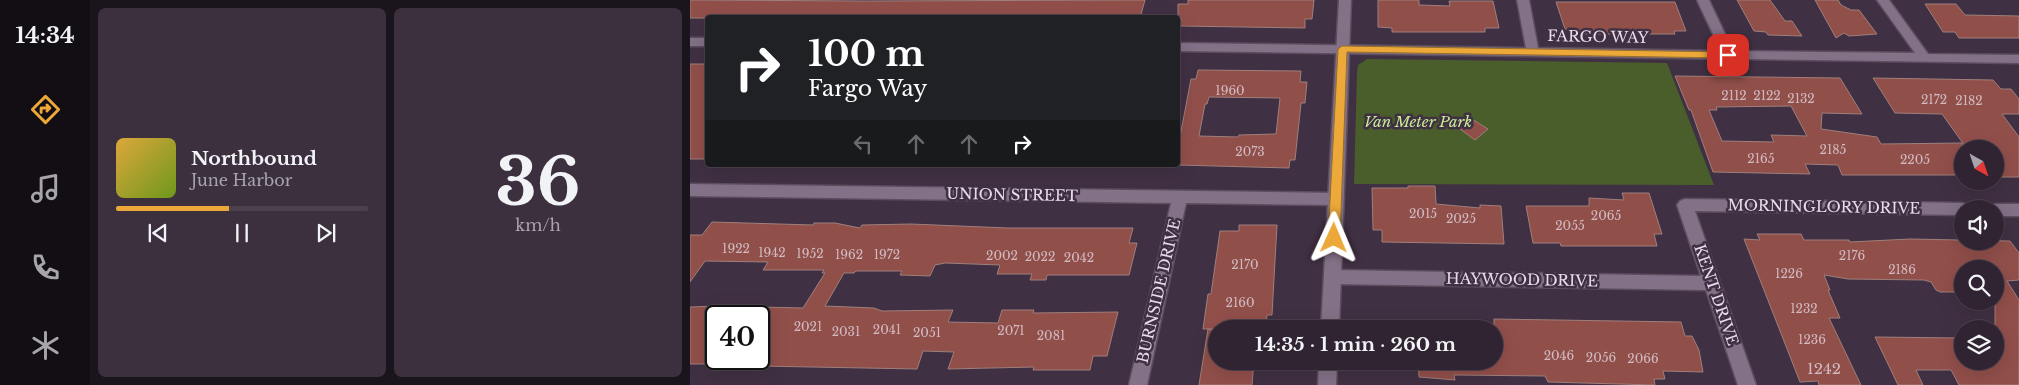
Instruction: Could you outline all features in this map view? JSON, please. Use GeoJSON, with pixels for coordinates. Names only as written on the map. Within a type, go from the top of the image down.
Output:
{"type":"FeatureCollection","features":[{"type":"Feature","properties":{"kind":"street"},"geometry":{"type":"LineString","coordinates":[[1331,320],[1345,0]]}},
{"type":"Feature","properties":{"kind":"street"},"geometry":{"type":"LineString","coordinates":[[1523,0],[1533,53]]}},
{"type":"Feature","properties":{"kind":"street"},"geometry":{"type":"LineString","coordinates":[[1703,0],[1728,55]]}},
{"type":"Feature","properties":{"kind":"street"},"geometry":{"type":"LineString","coordinates":[[1883,0],[1925,58]]}},
{"type":"Feature","properties":{"kind":"street"},"geometry":{"type":"LineString","coordinates":[[690,42],[705,42]]}},
{"type":"Feature","properties":{"kind":"street","name":"FARGO WAY"},"geometry":{"type":"LineString","coordinates":[[1180,48],[2019,59]]}},
{"type":"Feature","properties":{"kind":"street","name":"UNION STREET"},"geometry":{"type":"LineString","coordinates":[[690,190],[1335,199]]}},
{"type":"Feature","properties":{"kind":"street","name":"BURNSIDE DRIVE"},"geometry":{"type":"LineString","coordinates":[[1138,385],[1180,197]]}},
{"type":"Feature","properties":{"kind":"street","name":"MORNINGLORY DRIVE"},"geometry":{"type":"LineString","coordinates":[[1685,205],[1954,209]]}},
{"type":"Feature","properties":{"kind":"street","name":"KENT DRIVE"},"geometry":{"type":"LineString","coordinates":[[1685,205],[1747,385]]}},
{"type":"Feature","properties":{"kind":"street"},"geometry":{"type":"LineString","coordinates":[[2004,210],[2019,210]]}},
{"type":"Feature","properties":{"kind":"street","name":"HAYWOOD DRIVE"},"geometry":{"type":"LineString","coordinates":[[1333,277],[1712,283]]}},
{"type":"Feature","properties":{"kind":"street"},"geometry":{"type":"LineString","coordinates":[[1327,385],[1328,370]]}},
{"type":"Feature","properties":{"kind":"green space","name":"Van Meter Park"},"geometry":{"type":"Polygon","coordinates":[[[1367,59],[1667,63],[1714,185],[1354,184],[1357,73],[1358,65],[1367,59]]]}},
{"type":"Feature","properties":{"kind":"building"},"geometry":{"type":"Polygon","coordinates":[[[690,0],[1145,0],[1141,15],[705,15],[705,18],[690,18],[690,0]]]}},
{"type":"Feature","properties":{"kind":"building"},"geometry":{"type":"Polygon","coordinates":[[[1188,0],[1314,0],[1312,19],[1305,19],[1305,28],[1180,26],[1181,18],[1178,15],[1178,4],[1188,4],[1188,0]]]}},
{"type":"Feature","properties":{"kind":"building"},"geometry":{"type":"Polygon","coordinates":[[[1378,0],[1419,0],[1419,5],[1450,6],[1449,1],[1493,1],[1499,28],[1485,28],[1485,32],[1392,32],[1392,28],[1378,27],[1378,0]]]}},
{"type":"Feature","properties":{"kind":"building"},"geometry":{"type":"Polygon","coordinates":[[[1737,0],[1770,0],[1785,21],[1792,21],[1802,36],[1768,35],[1766,32],[1754,31],[1737,0]]]}},
{"type":"Feature","properties":{"kind":"building"},"geometry":{"type":"Polygon","coordinates":[[[1815,0],[1838,0],[1841,5],[1851,10],[1859,10],[1877,34],[1849,36],[1844,33],[1836,38],[1815,0]]]}},
{"type":"Feature","properties":{"kind":"building"},"geometry":{"type":"Polygon","coordinates":[[[1556,2],[1675,2],[1686,31],[1674,31],[1675,34],[1578,34],[1577,29],[1565,29],[1556,2]]]}},
{"type":"Feature","properties":{"kind":"building"},"geometry":{"type":"Polygon","coordinates":[[[1925,4],[1956,4],[1965,15],[2019,16],[2019,38],[1959,38],[1955,32],[1943,32],[1925,4]]]}},
{"type":"Feature","properties":{"kind":"building"},"geometry":{"type":"Polygon","coordinates":[[[690,64],[705,64],[705,159],[690,159],[690,64]]]}},
{"type":"Feature","properties":{"kind":"building"},"geometry":{"type":"Polygon","coordinates":[[[1198,70],[1301,71],[1300,82],[1307,82],[1305,103],[1301,103],[1295,160],[1290,160],[1289,168],[1180,165],[1180,137],[1191,79],[1196,79],[1198,70]],[[1209,97],[1207,104],[1205,104],[1199,136],[1238,137],[1239,135],[1276,134],[1280,98],[1209,97]]]}},
{"type":"Feature","properties":{"kind":"building"},"geometry":{"type":"Polygon","coordinates":[[[1675,76],[1840,78],[1862,114],[1822,113],[1821,129],[1877,137],[1881,144],[1954,143],[1954,175],[1842,175],[1838,165],[1805,164],[1810,174],[1713,172],[1691,110],[1689,110],[1675,76]],[[1791,106],[1716,107],[1717,110],[1709,110],[1722,141],[1774,142],[1771,135],[1807,136],[1791,106]]]}},
{"type":"Feature","properties":{"kind":"building"},"geometry":{"type":"Polygon","coordinates":[[[1873,78],[1993,80],[2001,89],[2011,89],[2019,99],[2019,114],[2002,114],[2019,137],[2019,177],[2004,177],[2004,140],[1961,140],[1942,114],[1895,113],[1873,78]]]}},
{"type":"Feature","properties":{"kind":"building"},"geometry":{"type":"Polygon","coordinates":[[[1472,119],[1488,129],[1475,140],[1460,129],[1472,119]]]}},
{"type":"Feature","properties":{"kind":"building"},"geometry":{"type":"Polygon","coordinates":[[[1408,186],[1435,186],[1436,204],[1480,208],[1480,205],[1501,206],[1504,244],[1382,242],[1382,230],[1373,230],[1372,188],[1408,188],[1408,186]]]}},
{"type":"Feature","properties":{"kind":"building"},"geometry":{"type":"Polygon","coordinates":[[[1622,193],[1649,193],[1662,234],[1654,234],[1657,246],[1561,246],[1560,243],[1533,243],[1526,206],[1589,206],[1589,198],[1624,200],[1622,193]]]}},
{"type":"Feature","properties":{"kind":"building"},"geometry":{"type":"Polygon","coordinates":[[[712,222],[813,225],[814,223],[835,223],[860,228],[862,225],[911,224],[1008,228],[1133,228],[1129,243],[1137,243],[1129,275],[1047,275],[1046,280],[1030,280],[1032,274],[997,274],[1000,265],[945,263],[935,265],[930,276],[900,275],[902,271],[856,271],[854,273],[844,273],[825,306],[874,308],[882,311],[953,310],[948,322],[998,323],[1002,310],[1034,310],[1033,313],[1118,312],[1107,356],[1093,356],[1090,370],[1033,370],[1034,367],[948,369],[954,352],[923,351],[917,369],[770,366],[770,307],[803,308],[825,273],[822,273],[824,270],[763,270],[768,262],[705,261],[690,282],[690,235],[702,235],[712,222]]]}},
{"type":"Feature","properties":{"kind":"building"},"geometry":{"type":"Polygon","coordinates":[[[1239,225],[1277,225],[1272,315],[1267,315],[1267,320],[1208,320],[1208,329],[1203,329],[1208,294],[1211,294],[1220,231],[1239,231],[1239,225]]]}},
{"type":"Feature","properties":{"kind":"building"},"geometry":{"type":"Polygon","coordinates":[[[1757,234],[1801,234],[1804,240],[1849,240],[1850,242],[1910,239],[1954,240],[1954,250],[2004,250],[2004,241],[2010,241],[2019,253],[2019,280],[2007,281],[2019,300],[2019,385],[1959,385],[1951,370],[1916,370],[1923,385],[1898,385],[1875,337],[1954,338],[1954,370],[2004,370],[2004,320],[1995,320],[1995,310],[2004,310],[2004,260],[1954,260],[1954,292],[1940,292],[1936,290],[1931,282],[1924,280],[1848,279],[1824,275],[1840,318],[1829,318],[1861,385],[1819,385],[1818,381],[1800,382],[1744,239],[1760,240],[1757,234]]]}},
{"type":"Feature","properties":{"kind":"building"},"geometry":{"type":"Polygon","coordinates":[[[705,306],[705,364],[690,364],[690,307],[705,306]]]}},
{"type":"Feature","properties":{"kind":"building"},"geometry":{"type":"Polygon","coordinates":[[[1494,319],[1681,322],[1685,336],[1692,336],[1699,350],[1703,372],[1663,371],[1665,379],[1654,379],[1655,385],[1548,382],[1545,376],[1454,375],[1455,380],[1419,377],[1419,370],[1503,370],[1503,320],[1494,319]]]}},
{"type":"Feature","properties":{"kind":"building"},"geometry":{"type":"Polygon","coordinates":[[[1208,329],[1208,370],[1253,370],[1252,385],[1199,385],[1208,329]]]}},
{"type":"Feature","properties":{"kind":"route"},"geometry":{"type":"LineString","coordinates":[[1334,238],[1342,49],[1728,55]]}}]}
